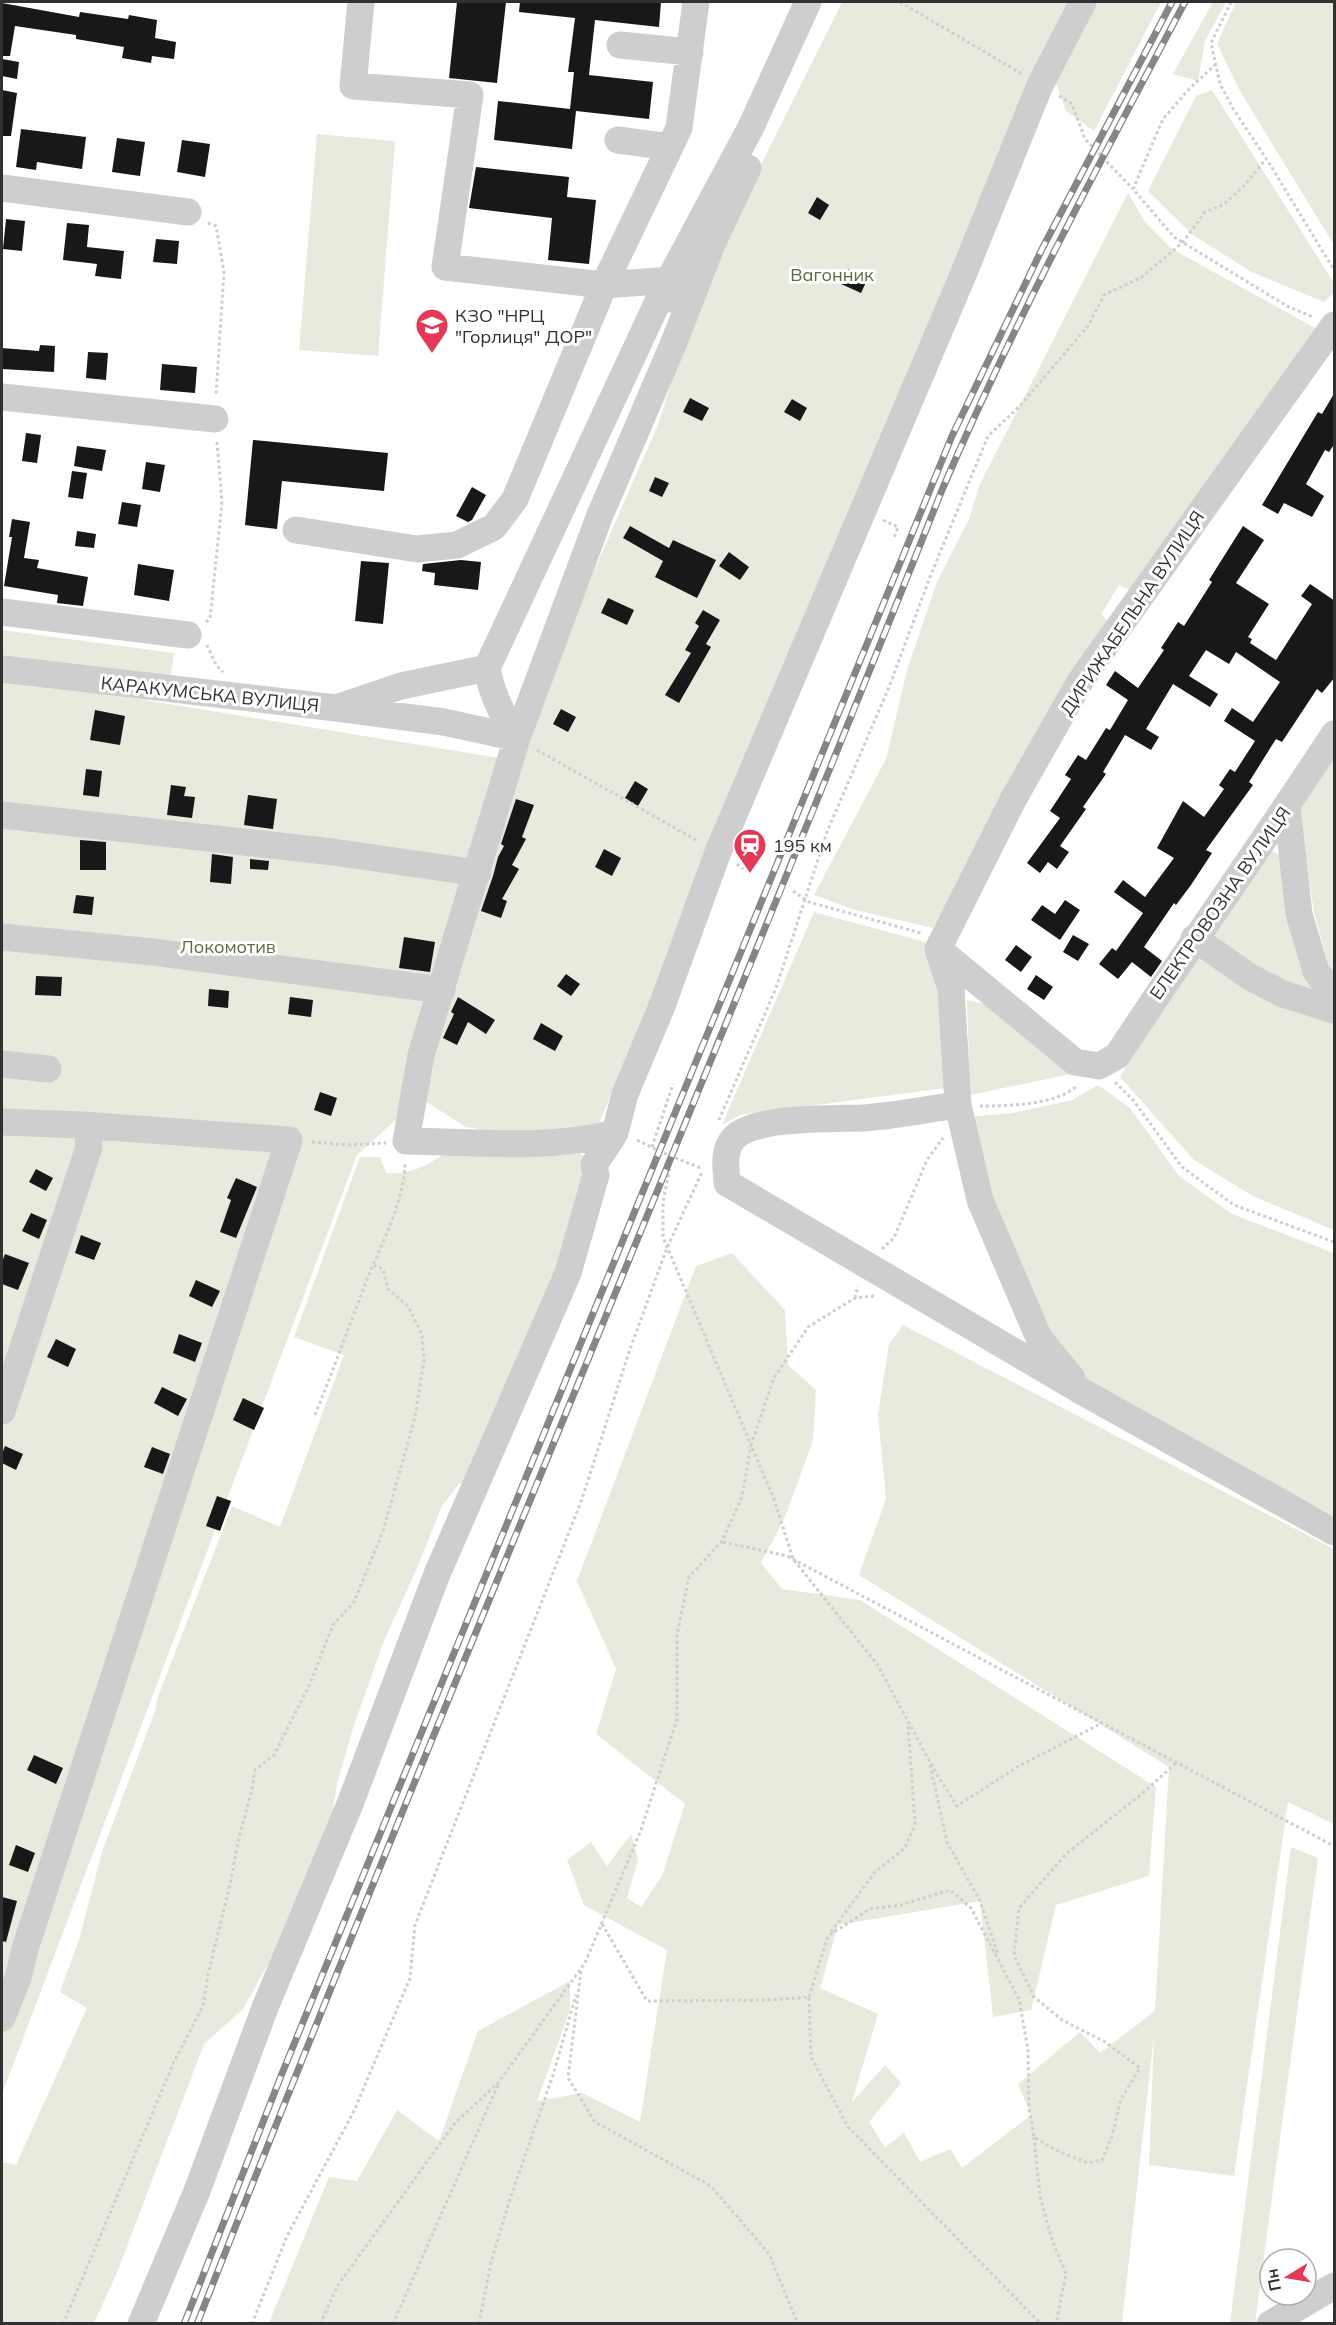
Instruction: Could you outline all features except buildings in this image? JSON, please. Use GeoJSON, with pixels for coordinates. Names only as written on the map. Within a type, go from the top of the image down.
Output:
{"type":"FeatureCollection","features":[{"type":"Feature","properties":{"kind":"street"},"geometry":{"type":"LineString","coordinates":[[361,2],[352,86],[470,95],[445,267],[604,285],[658,281],[667,284]]}},
{"type":"Feature","properties":{"kind":"street"},"geometry":{"type":"LineString","coordinates":[[296,530],[417,549],[457,545],[494,527],[515,499],[604,285],[679,128],[696,2]]}},
{"type":"Feature","properties":{"kind":"street"},"geometry":{"type":"LineString","coordinates":[[517,738],[503,718],[491,692],[487,668],[667,284],[751,127],[808,2]]}},
{"type":"Feature","properties":{"kind":"street"},"geometry":{"type":"LineString","coordinates":[[615,1133],[585,1140],[508,1144],[406,1141],[421,1055],[478,873],[517,738],[600,515],[675,340],[712,244],[826,2]]}},
{"type":"Feature","properties":{"kind":"street"},"geometry":{"type":"LineString","coordinates":[[141,2324],[197,2191],[266,2005],[350,1804],[437,1574],[568,1273],[596,1175],[594,1166],[615,1133],[625,1094],[662,1006],[718,852],[963,276],[1040,85],[1083,2]]}},
{"type":"Feature","properties":{"kind":"street"},"geometry":{"type":"LineString","coordinates":[[620,45],[690,52]]}},
{"type":"Feature","properties":{"kind":"street"},"geometry":{"type":"LineString","coordinates":[[618,140],[670,147]]}},
{"type":"Feature","properties":{"kind":"street"},"geometry":{"type":"LineString","coordinates":[[2,188],[188,212]]}},
{"type":"Feature","properties":{"kind":"street"},"geometry":{"type":"LineString","coordinates":[[667,284],[675,340]]}},
{"type":"Feature","properties":{"kind":"street","name":"ДИРИЖАБЕЛЬНА ВУЛИЦЯ"},"geometry":{"type":"LineString","coordinates":[[938,949],[1014,798],[1081,680],[1325,321]]}},
{"type":"Feature","properties":{"kind":"street"},"geometry":{"type":"LineString","coordinates":[[2,397],[215,419]]}},
{"type":"Feature","properties":{"kind":"street"},"geometry":{"type":"LineString","coordinates":[[2,612],[196,639]]}},
{"type":"Feature","properties":{"kind":"street","name":"КАРАКУМСЬКА ВУЛИЦЯ"},"geometry":{"type":"LineString","coordinates":[[2,669],[336,708],[401,686],[487,668]]}},
{"type":"Feature","properties":{"kind":"street"},"geometry":{"type":"LineString","coordinates":[[336,708],[444,722],[517,738]]}},
{"type":"Feature","properties":{"kind":"street","name":"ЕЛЕКТРОВОЗНА ВУЛИЦЯ"},"geometry":{"type":"LineString","coordinates":[[1099,1066],[1117,1056],[1194,938],[1287,807],[1335,734]]}},
{"type":"Feature","properties":{"kind":"street"},"geometry":{"type":"LineString","coordinates":[[1287,807],[1299,914],[1316,971],[1335,996]]}},
{"type":"Feature","properties":{"kind":"street"},"geometry":{"type":"LineString","coordinates":[[2,815],[333,852],[478,873]]}},
{"type":"Feature","properties":{"kind":"street"},"geometry":{"type":"LineString","coordinates":[[2,937],[153,952],[442,990]]}},
{"type":"Feature","properties":{"kind":"street"},"geometry":{"type":"LineString","coordinates":[[1194,938],[1250,977],[1283,993],[1335,1010]]}},
{"type":"Feature","properties":{"kind":"street"},"geometry":{"type":"LineString","coordinates":[[938,949],[1075,1062],[1099,1066]]}},
{"type":"Feature","properties":{"kind":"street"},"geometry":{"type":"LineString","coordinates":[[938,949],[951,989],[958,1105],[980,1200],[1039,1338],[1083,1392]]}},
{"type":"Feature","properties":{"kind":"street"},"geometry":{"type":"LineString","coordinates":[[2,1064],[48,1069]]}},
{"type":"Feature","properties":{"kind":"street"},"geometry":{"type":"LineString","coordinates":[[958,1105],[863,1118],[818,1118],[752,1127],[733,1138],[726,1154],[727,1183],[1083,1392],[1335,1532]]}},
{"type":"Feature","properties":{"kind":"street"},"geometry":{"type":"LineString","coordinates":[[2,1122],[82,1125],[289,1140],[32,1926],[18,1978],[2,2018]]}},
{"type":"Feature","properties":{"kind":"street"},"geometry":{"type":"LineString","coordinates":[[2,1411],[89,1148],[88,1134],[82,1125]]}},
{"type":"Feature","properties":{"kind":"street"},"geometry":{"type":"LineString","coordinates":[[1270,2324],[1335,2286]]}},
{"type":"Feature","properties":{"kind":"path"},"geometry":{"type":"LineString","coordinates":[[900,2],[1072,104],[1085,139],[1133,189],[1174,237],[1287,306],[1325,321]]}},
{"type":"Feature","properties":{"kind":"path"},"geometry":{"type":"LineString","coordinates":[[1231,2],[1211,43],[1220,84],[1335,270]]}},
{"type":"Feature","properties":{"kind":"path"},"geometry":{"type":"LineString","coordinates":[[1133,189],[1163,119],[1189,89],[1216,64]]}},
{"type":"Feature","properties":{"kind":"path"},"geometry":{"type":"LineString","coordinates":[[716,1129],[776,988],[827,832],[889,687],[930,577],[987,436],[1019,407],[1088,326],[1104,295],[1142,277],[1183,242],[1205,212],[1223,205],[1242,188],[1266,159]]}},
{"type":"Feature","properties":{"kind":"path"},"geometry":{"type":"LineString","coordinates":[[894,538],[898,527]]}},
{"type":"Feature","properties":{"kind":"path"},"geometry":{"type":"LineString","coordinates":[[196,639],[224,673]]}},
{"type":"Feature","properties":{"kind":"path"},"geometry":{"type":"LineString","coordinates":[[517,738],[718,852]]}},
{"type":"Feature","properties":{"kind":"path"},"geometry":{"type":"LineString","coordinates":[[793,891],[805,900],[933,937],[938,949]]}},
{"type":"Feature","properties":{"kind":"path"},"geometry":{"type":"LineString","coordinates":[[855,1299],[864,1264],[894,1238],[927,1160],[942,1140],[958,1105],[1010,1106],[1068,1094],[1099,1066],[1133,1100],[1182,1167],[1234,1205],[1335,1242]]}},
{"type":"Feature","properties":{"kind":"path"},"geometry":{"type":"LineString","coordinates":[[652,1147],[674,1084]]}},
{"type":"Feature","properties":{"kind":"path"},"geometry":{"type":"LineString","coordinates":[[615,1133],[632,1137],[727,1183]]}},
{"type":"Feature","properties":{"kind":"path"},"geometry":{"type":"LineString","coordinates":[[289,1140],[350,1145],[406,1141],[404,1186],[315,1414]]}},
{"type":"Feature","properties":{"kind":"path"},"geometry":{"type":"LineString","coordinates":[[672,1157],[663,1202],[663,1238],[774,1498],[793,1559],[878,1664],[930,1762],[957,1806],[1019,1766],[1102,1723]]}},
{"type":"Feature","properties":{"kind":"path"},"geometry":{"type":"LineString","coordinates":[[252,2324],[287,2236],[354,2111],[410,1978],[415,1925],[582,1498],[629,1352],[667,1248],[706,1160]]}},
{"type":"Feature","properties":{"kind":"path"},"geometry":{"type":"LineString","coordinates":[[63,2324],[174,2062],[202,2006],[207,1975],[231,1880],[238,1837],[252,1791],[255,1770],[274,1755],[309,1686],[333,1625],[354,1602],[386,1520],[416,1417],[424,1360],[422,1334],[408,1306],[388,1289],[383,1269],[373,1265]]}},
{"type":"Feature","properties":{"kind":"path"},"geometry":{"type":"LineString","coordinates":[[393,2324],[498,2084],[581,1969],[641,1830],[677,1719],[677,1635],[689,1577],[722,1542],[742,1497],[752,1444],[774,1378],[808,1327],[855,1299],[878,1296]]}},
{"type":"Feature","properties":{"kind":"path"},"geometry":{"type":"LineString","coordinates":[[722,1542],[787,1556],[1335,1846]]}},
{"type":"Feature","properties":{"kind":"path"},"geometry":{"type":"LineString","coordinates":[[908,1722],[915,1824],[905,1848],[875,1872],[828,1936],[809,1997],[811,2057],[848,2127],[1041,2324]]}},
{"type":"Feature","properties":{"kind":"path"},"geometry":{"type":"LineString","coordinates":[[930,1762],[946,1842],[980,1901],[1002,1965]]}},
{"type":"Feature","properties":{"kind":"path"},"geometry":{"type":"LineString","coordinates":[[1034,2137],[1060,2152],[1088,2163],[1102,2160],[1112,2136],[1121,2099],[1140,2068],[1105,2042],[1062,2020],[1034,1997],[1014,1955],[1019,1908],[1066,1854],[1144,1792],[1176,1762]]}},
{"type":"Feature","properties":{"kind":"path"},"geometry":{"type":"LineString","coordinates":[[828,1936],[870,1909],[901,1905],[950,1890],[971,1908],[1019,1999],[1028,2050],[1029,2109],[1040,2196],[1066,2274],[1056,2324]]}},
{"type":"Feature","properties":{"kind":"path"},"geometry":{"type":"LineString","coordinates":[[602,1924],[647,2001],[771,2000],[809,1997]]}},
{"type":"Feature","properties":{"kind":"path"},"geometry":{"type":"LineString","coordinates":[[581,1969],[568,2078],[595,2122],[711,2186],[769,2254],[798,2324]]}},
{"type":"Feature","properties":{"kind":"path"},"geometry":{"type":"LineString","coordinates":[[479,2324],[491,2262],[553,2075],[579,1984]]}},
{"type":"Feature","properties":{"kind":"path"},"geometry":{"type":"LineString","coordinates":[[320,2324],[338,2285],[454,2123],[498,2084]]}},
{"type":"Feature","properties":{"kind":"green space"},"geometry":{"type":"Polygon","coordinates":[[[842,2],[1072,2],[596,1130],[530,1138],[466,1127],[420,1098],[357,1155],[2,2094],[2,682],[120,696],[523,762],[568,630],[658,425],[691,320],[730,227],[842,2]]]}},
{"type":"Feature","properties":{"kind":"green space"},"geometry":{"type":"Polygon","coordinates":[[[1090,2],[1161,2],[1094,131],[1066,111],[1055,80],[1090,2]]]}},
{"type":"Feature","properties":{"kind":"green space"},"geometry":{"type":"Polygon","coordinates":[[[1213,2],[1226,2],[1205,41],[1198,81],[1173,74],[1213,2]]]}},
{"type":"Feature","properties":{"kind":"green space"},"geometry":{"type":"Polygon","coordinates":[[[1236,2],[1334,2],[1334,245],[1240,91],[1217,44],[1236,2]]]}},
{"type":"Feature","properties":{"kind":"green space"},"geometry":{"type":"Polygon","coordinates":[[[1212,90],[1334,283],[1334,293],[1324,302],[1250,271],[1193,235],[1148,191],[1196,96],[1212,90]]]}},
{"type":"Feature","properties":{"kind":"green space"},"geometry":{"type":"Polygon","coordinates":[[[317,134],[395,141],[378,356],[299,350],[317,134]]]}},
{"type":"Feature","properties":{"kind":"green space"},"geometry":{"type":"Polygon","coordinates":[[[1128,193],[1145,222],[1172,249],[1315,328],[1133,591],[1119,585],[1101,614],[1112,625],[1002,801],[933,928],[855,910],[814,895],[886,759],[907,670],[937,582],[969,519],[980,484],[1128,193]]]}},
{"type":"Feature","properties":{"kind":"green space"},"geometry":{"type":"Polygon","coordinates":[[[2,630],[174,653],[170,681],[2,660],[2,630]]]}},
{"type":"Feature","properties":{"kind":"green space"},"geometry":{"type":"Polygon","coordinates":[[[1334,757],[1334,974],[1329,967],[1314,912],[1298,810],[1334,757]]]}},
{"type":"Feature","properties":{"kind":"green space"},"geometry":{"type":"Polygon","coordinates":[[[1266,849],[1279,854],[1319,998],[1226,951],[1213,935],[1266,849]]]}},
{"type":"Feature","properties":{"kind":"green space"},"geometry":{"type":"Polygon","coordinates":[[[814,912],[925,942],[935,960],[946,1088],[740,1115],[722,1125],[814,912]]]}},
{"type":"Feature","properties":{"kind":"green space"},"geometry":{"type":"Polygon","coordinates":[[[1196,950],[1272,1003],[1334,1024],[1334,1230],[1253,1196],[1194,1160],[1120,1077],[1196,950]]]}},
{"type":"Feature","properties":{"kind":"green space"},"geometry":{"type":"Polygon","coordinates":[[[967,1000],[989,1005],[1071,1074],[970,1095],[967,1000]]]}},
{"type":"Feature","properties":{"kind":"green space"},"geometry":{"type":"Polygon","coordinates":[[[1098,1085],[1130,1108],[1179,1176],[1232,1214],[1334,1253],[1334,1516],[1089,1384],[1049,1335],[987,1195],[968,1117],[1013,1113],[1072,1100],[1098,1085]]]}},
{"type":"Feature","properties":{"kind":"green space"},"geometry":{"type":"Polygon","coordinates":[[[456,1145],[572,1149],[585,1157],[592,1170],[480,1475],[459,1484],[442,1506],[383,1643],[353,1728],[337,1784],[332,1815],[284,1953],[267,1966],[243,2009],[204,2044],[116,2275],[94,2323],[2,2323],[2,2162],[16,2165],[87,2008],[60,1992],[79,1940],[102,1852],[154,1714],[159,1694],[232,1506],[280,1527],[344,1355],[294,1337],[360,1157],[380,1157],[386,1173],[405,1172],[432,1162],[456,1145]]]}},
{"type":"Feature","properties":{"kind":"green space"},"geometry":{"type":"Polygon","coordinates":[[[732,1253],[785,1310],[788,1365],[816,1390],[813,1440],[786,1515],[761,1563],[782,1589],[860,1600],[1156,1787],[1149,1876],[1056,1905],[1031,2010],[993,2017],[980,1901],[838,1925],[820,1988],[878,2014],[852,2102],[885,2065],[901,2083],[869,2122],[885,2148],[904,2132],[920,2162],[950,2149],[962,2168],[1031,2115],[1018,2084],[1080,2032],[1100,2053],[1155,2011],[1169,1767],[859,1575],[886,1499],[878,1414],[889,1344],[903,1325],[1334,1549],[1334,1824],[1288,1802],[1234,2176],[1149,2165],[1154,2035],[1122,2323],[269,2323],[329,2177],[357,2181],[397,2110],[439,2141],[478,2031],[570,1981],[570,2010],[537,2101],[582,2093],[640,2122],[667,1950],[584,1905],[567,1860],[591,1842],[607,1866],[631,1834],[638,1859],[627,1898],[641,1907],[662,1876],[685,1804],[596,1734],[616,1669],[577,1581],[696,1266],[732,1253]]]}},
{"type":"Feature","properties":{"kind":"green space"},"geometry":{"type":"Polygon","coordinates":[[[1291,1847],[1318,1858],[1265,2247],[1258,2247],[1258,2301],[1255,2323],[1230,2323],[1291,1847]]]}},
{"type":"Feature","properties":{"kind":"railway"},"geometry":{"type":"LineString","coordinates":[[184,2324],[281,2076],[952,436],[1043,247],[1172,2]]}},
{"type":"Feature","properties":{"kind":"railway"},"geometry":{"type":"LineString","coordinates":[[197,2324],[381,1864],[757,949],[942,490],[1028,304],[1185,2]]}},
{"type":"Feature","properties":{"kind":"place","name":"КЗО \"НРЦ \"Горлиця\" ДОР\""},"geometry":{"type":"Point","coordinates":[432,354]}},
{"type":"Feature","properties":{"kind":"place","name":"195 км"},"geometry":{"type":"Point","coordinates":[750,874]}},
{"type":"Feature","properties":{"kind":"park label","name":"Вагонник"},"geometry":{"type":"Point","coordinates":[832,274]}},
{"type":"Feature","properties":{"kind":"park label","name":"Локомотив"},"geometry":{"type":"Point","coordinates":[228,946]}}]}
